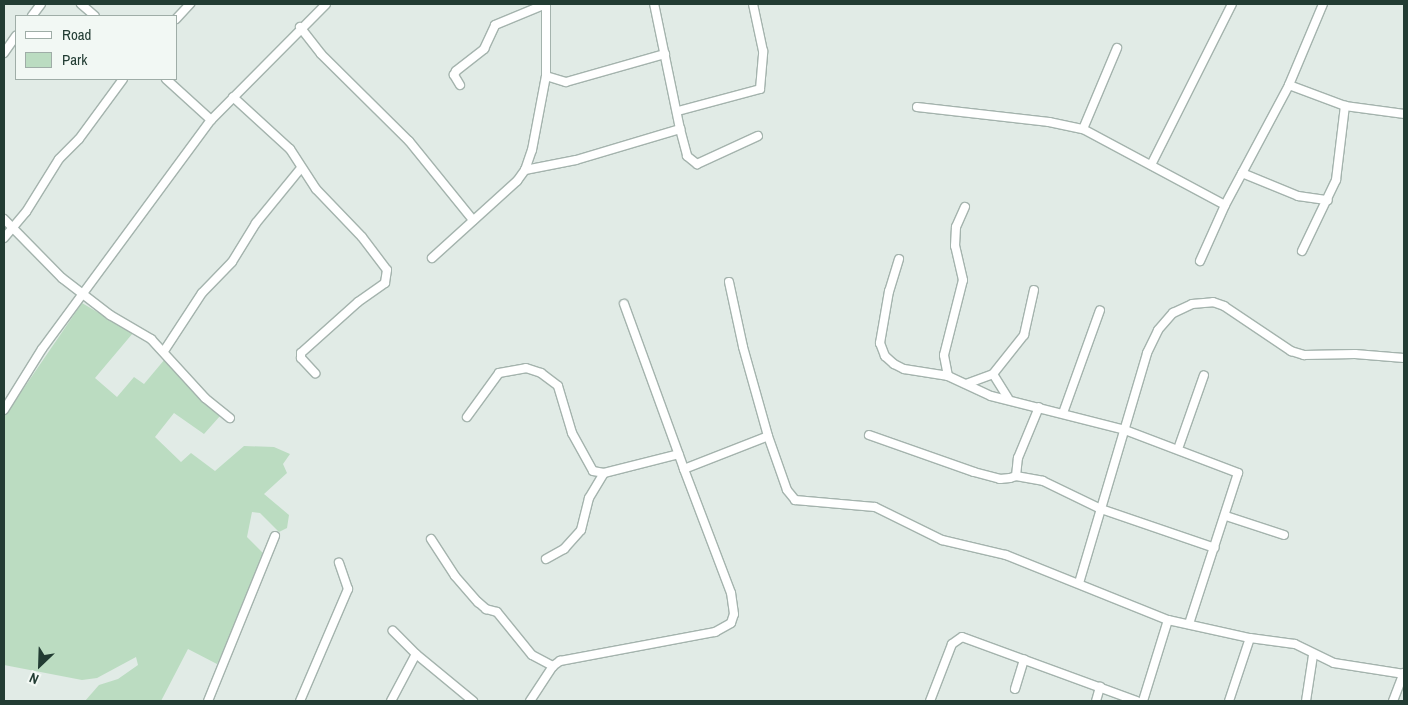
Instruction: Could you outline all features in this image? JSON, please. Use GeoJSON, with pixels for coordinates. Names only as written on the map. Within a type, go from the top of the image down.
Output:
{"type":"FeatureCollection","features":[{"type":"Feature","properties":{"kind":"street"},"geometry":{"type":"LineString","coordinates":[[33,15],[41,4]]}},
{"type":"Feature","properties":{"kind":"street"},"geometry":{"type":"LineString","coordinates":[[81,4],[94,15]]}},
{"type":"Feature","properties":{"kind":"street"},"geometry":{"type":"LineString","coordinates":[[178,17],[190,4]]}},
{"type":"Feature","properties":{"kind":"street"},"geometry":{"type":"LineString","coordinates":[[4,410],[83,294],[211,120],[300,27],[326,4]]}},
{"type":"Feature","properties":{"kind":"street"},"geometry":{"type":"LineString","coordinates":[[432,258],[517,181],[525,170],[532,150],[546,76],[546,4],[495,25],[484,49],[456,71],[454,75],[460,85]]}},
{"type":"Feature","properties":{"kind":"street"},"geometry":{"type":"LineString","coordinates":[[654,4],[687,156],[697,164],[758,136]]}},
{"type":"Feature","properties":{"kind":"street"},"geometry":{"type":"LineString","coordinates":[[678,111],[760,89],[763,52],[753,4]]}},
{"type":"Feature","properties":{"kind":"street"},"geometry":{"type":"LineString","coordinates":[[1152,165],[1232,4]]}},
{"type":"Feature","properties":{"kind":"street"},"geometry":{"type":"LineString","coordinates":[[1200,261],[1225,205],[1288,85],[1323,4]]}},
{"type":"Feature","properties":{"kind":"street"},"geometry":{"type":"LineString","coordinates":[[300,27],[321,54],[408,141],[473,220]]}},
{"type":"Feature","properties":{"kind":"street"},"geometry":{"type":"LineString","coordinates":[[4,53],[15,37]]}},
{"type":"Feature","properties":{"kind":"street"},"geometry":{"type":"LineString","coordinates":[[1083,129],[1116,48]]}},
{"type":"Feature","properties":{"kind":"street"},"geometry":{"type":"LineString","coordinates":[[546,76],[566,82],[665,54]]}},
{"type":"Feature","properties":{"kind":"street"},"geometry":{"type":"LineString","coordinates":[[4,238],[26,212],[59,159],[79,139],[122,80]]}},
{"type":"Feature","properties":{"kind":"street"},"geometry":{"type":"LineString","coordinates":[[167,80],[211,120]]}},
{"type":"Feature","properties":{"kind":"street"},"geometry":{"type":"LineString","coordinates":[[1288,85],[1345,106],[1404,114]]}},
{"type":"Feature","properties":{"kind":"street"},"geometry":{"type":"LineString","coordinates":[[233,97],[290,149],[316,189],[362,237],[388,277],[385,283],[301,353],[315,373]]}},
{"type":"Feature","properties":{"kind":"street"},"geometry":{"type":"LineString","coordinates":[[1302,251],[1336,180],[1345,106]]}},
{"type":"Feature","properties":{"kind":"street"},"geometry":{"type":"LineString","coordinates":[[917,108],[1049,122],[1083,129],[1225,205]]}},
{"type":"Feature","properties":{"kind":"street"},"geometry":{"type":"LineString","coordinates":[[525,170],[576,160],[680,129]]}},
{"type":"Feature","properties":{"kind":"street"},"geometry":{"type":"LineString","coordinates":[[164,351],[202,293],[232,262],[256,223],[301,168]]}},
{"type":"Feature","properties":{"kind":"street"},"geometry":{"type":"LineString","coordinates":[[1242,173],[1300,197],[1328,200]]}},
{"type":"Feature","properties":{"kind":"street"},"geometry":{"type":"LineString","coordinates":[[948,376],[944,355],[963,280],[954,246],[956,227],[965,207]]}},
{"type":"Feature","properties":{"kind":"street"},"geometry":{"type":"LineString","coordinates":[[4,219],[13,226],[45,261],[83,294],[164,351],[205,398],[230,418]]}},
{"type":"Feature","properties":{"kind":"street"},"geometry":{"type":"LineString","coordinates":[[899,259],[889,291],[880,343],[885,356],[904,369],[948,376],[991,396],[1008,398],[1063,412],[1124,430],[1238,473],[1226,516],[1189,624]]}},
{"type":"Feature","properties":{"kind":"street"},"geometry":{"type":"LineString","coordinates":[[729,282],[742,348],[768,436],[787,490],[795,500],[875,506],[942,540],[1006,555],[1168,620],[1250,638],[1295,644],[1313,656],[1334,663],[1404,673],[1393,701]]}},
{"type":"Feature","properties":{"kind":"street"},"geometry":{"type":"LineString","coordinates":[[966,384],[993,374],[1024,335],[1034,290]]}},
{"type":"Feature","properties":{"kind":"street"},"geometry":{"type":"LineString","coordinates":[[1079,583],[1147,353],[1158,330],[1173,313],[1192,304],[1212,302],[1224,306],[1291,351],[1304,355],[1355,354],[1404,358]]}},
{"type":"Feature","properties":{"kind":"street"},"geometry":{"type":"LineString","coordinates":[[530,701],[553,666],[571,658],[715,632],[731,623],[734,614],[731,593],[624,304]]}},
{"type":"Feature","properties":{"kind":"street"},"geometry":{"type":"LineString","coordinates":[[1063,412],[1100,310]]}},
{"type":"Feature","properties":{"kind":"street"},"geometry":{"type":"LineString","coordinates":[[467,417],[499,373],[526,368],[541,373],[558,386],[572,433],[588,468],[604,473],[679,454]]}},
{"type":"Feature","properties":{"kind":"street"},"geometry":{"type":"LineString","coordinates":[[993,374],[1008,398]]}},
{"type":"Feature","properties":{"kind":"street"},"geometry":{"type":"LineString","coordinates":[[1178,449],[1204,375]]}},
{"type":"Feature","properties":{"kind":"street"},"geometry":{"type":"LineString","coordinates":[[1016,476],[1018,458],[1040,407]]}},
{"type":"Feature","properties":{"kind":"street"},"geometry":{"type":"LineString","coordinates":[[869,435],[974,472],[1000,479],[1016,476],[1055,486],[1101,509],[1215,548]]}},
{"type":"Feature","properties":{"kind":"street"},"geometry":{"type":"LineString","coordinates":[[684,468],[768,436]]}},
{"type":"Feature","properties":{"kind":"street"},"geometry":{"type":"LineString","coordinates":[[546,559],[564,549],[581,530],[590,498],[604,473]]}},
{"type":"Feature","properties":{"kind":"street"},"geometry":{"type":"LineString","coordinates":[[1226,516],[1284,535]]}},
{"type":"Feature","properties":{"kind":"street"},"geometry":{"type":"LineString","coordinates":[[208,701],[275,536]]}},
{"type":"Feature","properties":{"kind":"street"},"geometry":{"type":"LineString","coordinates":[[431,539],[455,576],[478,602],[486,609],[497,612],[532,655],[553,666]]}},
{"type":"Feature","properties":{"kind":"street"},"geometry":{"type":"LineString","coordinates":[[300,701],[348,589],[339,563]]}},
{"type":"Feature","properties":{"kind":"street"},"geometry":{"type":"LineString","coordinates":[[1143,701],[1168,620]]}},
{"type":"Feature","properties":{"kind":"street"},"geometry":{"type":"LineString","coordinates":[[393,631],[416,654],[473,701]]}},
{"type":"Feature","properties":{"kind":"street"},"geometry":{"type":"LineString","coordinates":[[930,701],[952,644],[962,637],[1137,701]]}},
{"type":"Feature","properties":{"kind":"street"},"geometry":{"type":"LineString","coordinates":[[1229,701],[1250,638]]}},
{"type":"Feature","properties":{"kind":"street"},"geometry":{"type":"LineString","coordinates":[[391,701],[416,654]]}},
{"type":"Feature","properties":{"kind":"street"},"geometry":{"type":"LineString","coordinates":[[1306,701],[1313,656]]}},
{"type":"Feature","properties":{"kind":"street"},"geometry":{"type":"LineString","coordinates":[[1014,688],[1024,659]]}},
{"type":"Feature","properties":{"kind":"street"},"geometry":{"type":"LineString","coordinates":[[1096,701],[1100,688]]}},
{"type":"Feature","properties":{"kind":"green space"},"geometry":{"type":"Polygon","coordinates":[[[82,303],[133,333],[95,378],[117,397],[134,377],[144,384],[165,359],[220,416],[204,434],[174,413],[155,437],[181,462],[191,453],[215,471],[244,446],[274,447],[290,454],[283,464],[287,473],[264,494],[289,515],[287,528],[279,532],[260,513],[252,512],[247,537],[264,554],[243,613],[217,664],[188,649],[161,701],[85,701],[99,685],[118,679],[138,665],[136,657],[97,678],[82,680],[4,665],[4,417],[82,303]]]}}]}
